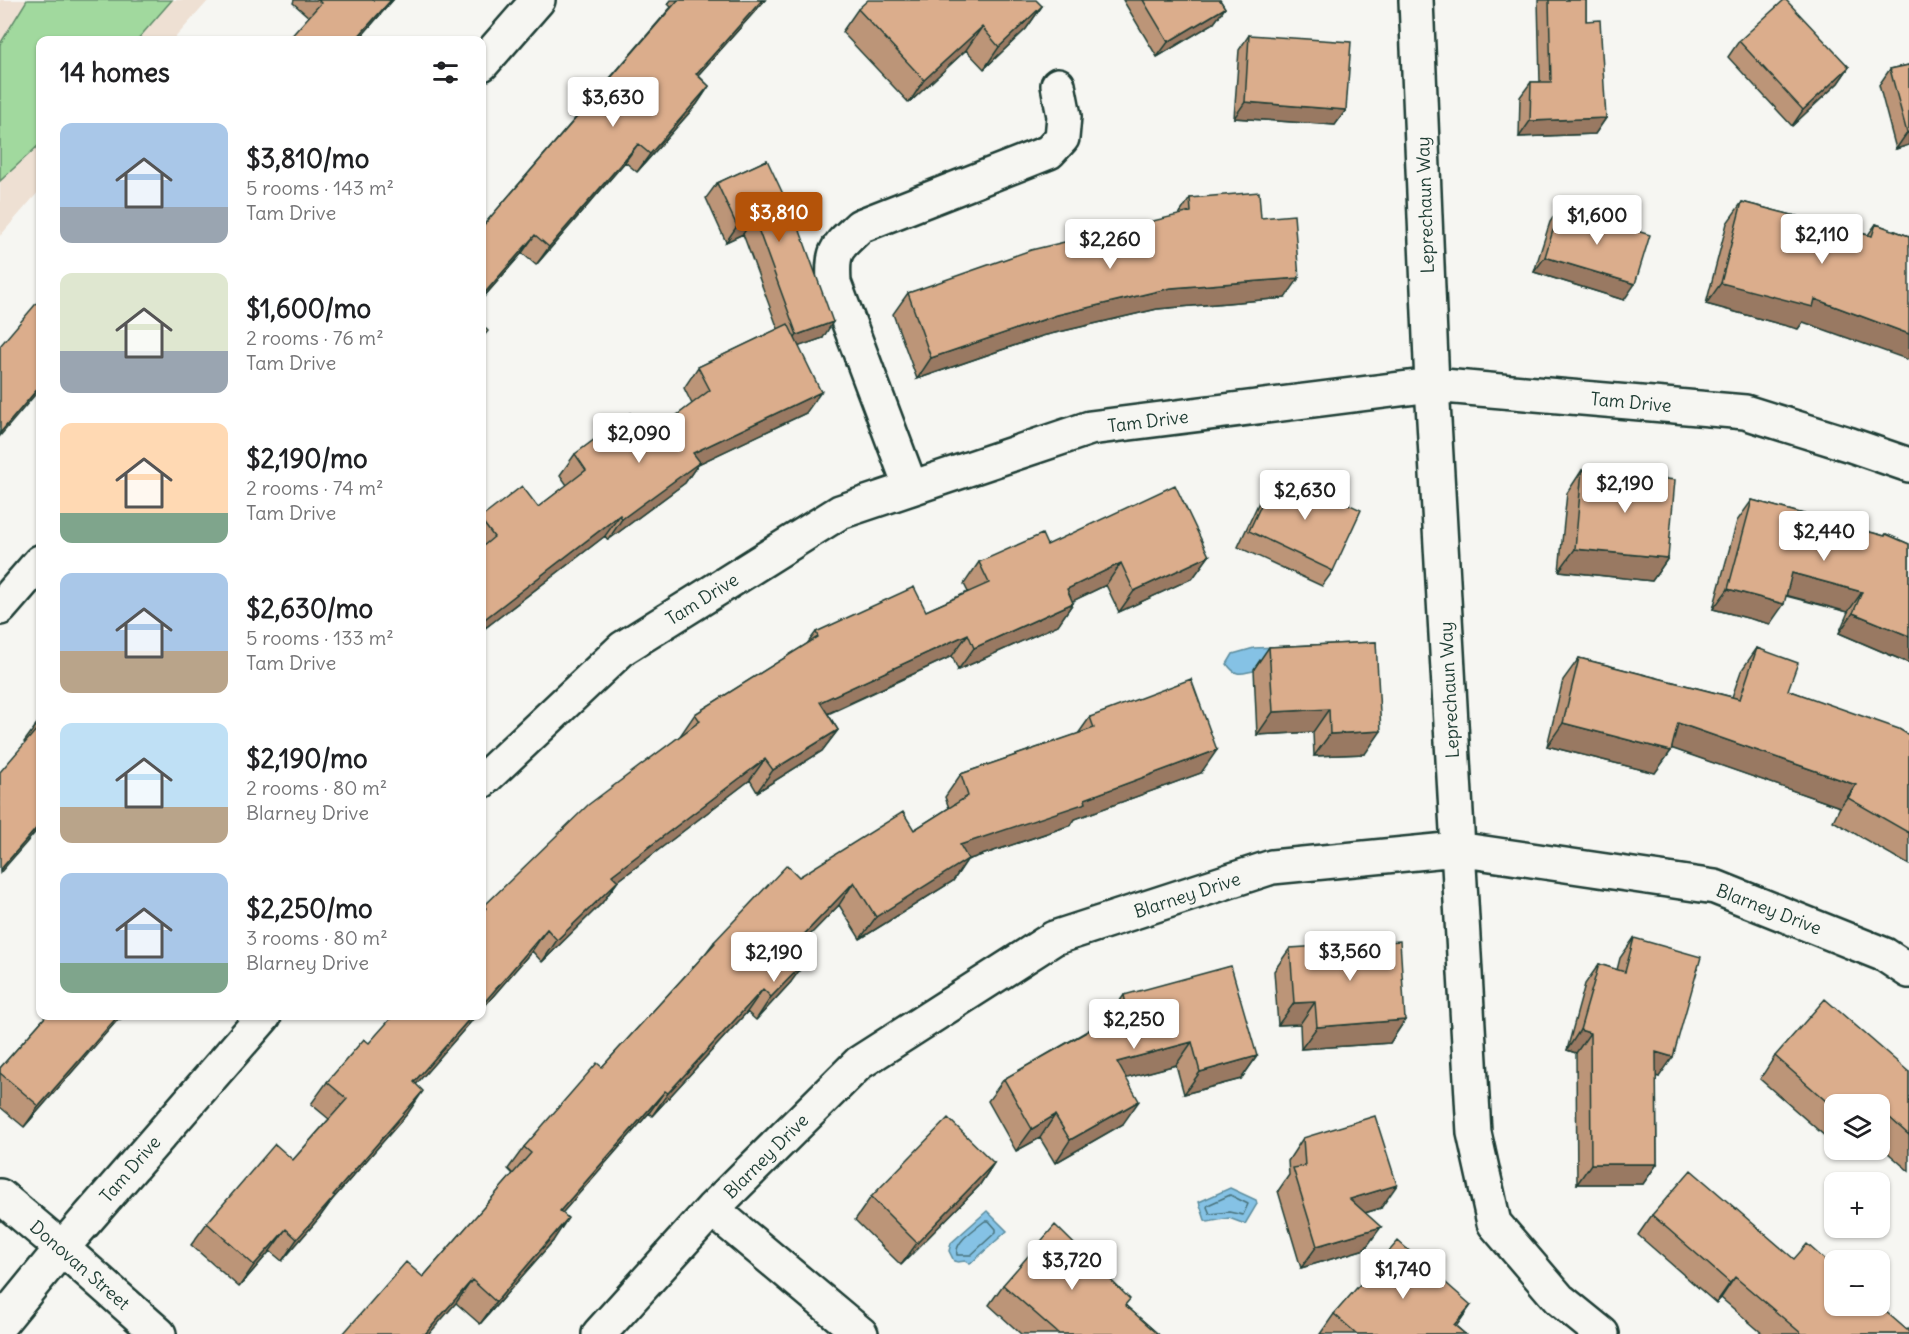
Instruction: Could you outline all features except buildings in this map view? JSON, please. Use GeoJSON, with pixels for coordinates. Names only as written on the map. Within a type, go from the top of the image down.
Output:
{"type":"FeatureCollection","features":[{"type":"Feature","properties":{"kind":"street"},"geometry":{"type":"LineString","coordinates":[[486,59],[538,0]]}},
{"type":"Feature","properties":{"kind":"street","name":"Leprechaun Way"},"geometry":{"type":"LineString","coordinates":[[1416,0],[1432,385],[1474,1133],[1494,1223],[1559,1299],[1602,1334]]}},
{"type":"Feature","properties":{"kind":"street"},"geometry":{"type":"LineString","coordinates":[[911,488],[834,283],[833,265],[837,249],[860,226],[1049,152],[1062,138],[1064,116],[1058,85]]}},
{"type":"Feature","properties":{"kind":"street","name":"Tam Drive"},"geometry":{"type":"LineString","coordinates":[[486,777],[623,648],[840,512],[1090,428],[1432,385],[1745,412],[1909,465]]}},
{"type":"Feature","properties":{"kind":"street"},"geometry":{"type":"LineString","coordinates":[[0,608],[36,567]]}},
{"type":"Feature","properties":{"kind":"street","name":"Blarney Drive"},"geometry":{"type":"LineString","coordinates":[[599,1334],[712,1209],[859,1063],[1054,938],[1272,867],[1457,849],[1715,887],[1885,955],[1909,971]]}},
{"type":"Feature","properties":{"kind":"street","name":"Tam Drive"},"geometry":{"type":"LineString","coordinates":[[0,1324],[62,1248],[261,1020]]}},
{"type":"Feature","properties":{"kind":"street","name":"Donovan Street"},"geometry":{"type":"LineString","coordinates":[[0,1196],[159,1334]]}},
{"type":"Feature","properties":{"kind":"street"},"geometry":{"type":"LineString","coordinates":[[712,1209],[861,1334]]}},
{"type":"Feature","properties":{"kind":"shaded area"},"geometry":{"type":"Polygon","coordinates":[[[0,0],[209,0],[177,36],[36,36],[36,195],[0,236],[0,0]]]}},
{"type":"Feature","properties":{"kind":"green space"},"geometry":{"type":"Polygon","coordinates":[[[27,0],[172,0],[140,36],[36,36],[36,148],[0,181],[0,44],[27,0]]]}},
{"type":"Feature","properties":{"kind":"water"},"geometry":{"type":"Polygon","coordinates":[[[1275,647],[1260,670],[1238,673],[1227,664],[1233,654],[1254,648],[1275,647]]]}},
{"type":"Feature","properties":{"kind":"water"},"geometry":{"type":"Polygon","coordinates":[[[1230,1188],[1256,1200],[1257,1204],[1245,1224],[1229,1218],[1208,1222],[1205,1220],[1199,1202],[1230,1188]]]}},
{"type":"Feature","properties":{"kind":"water"},"geometry":{"type":"Polygon","coordinates":[[[987,1211],[1007,1231],[970,1264],[965,1261],[954,1261],[949,1251],[951,1243],[987,1211]]]}}]}
